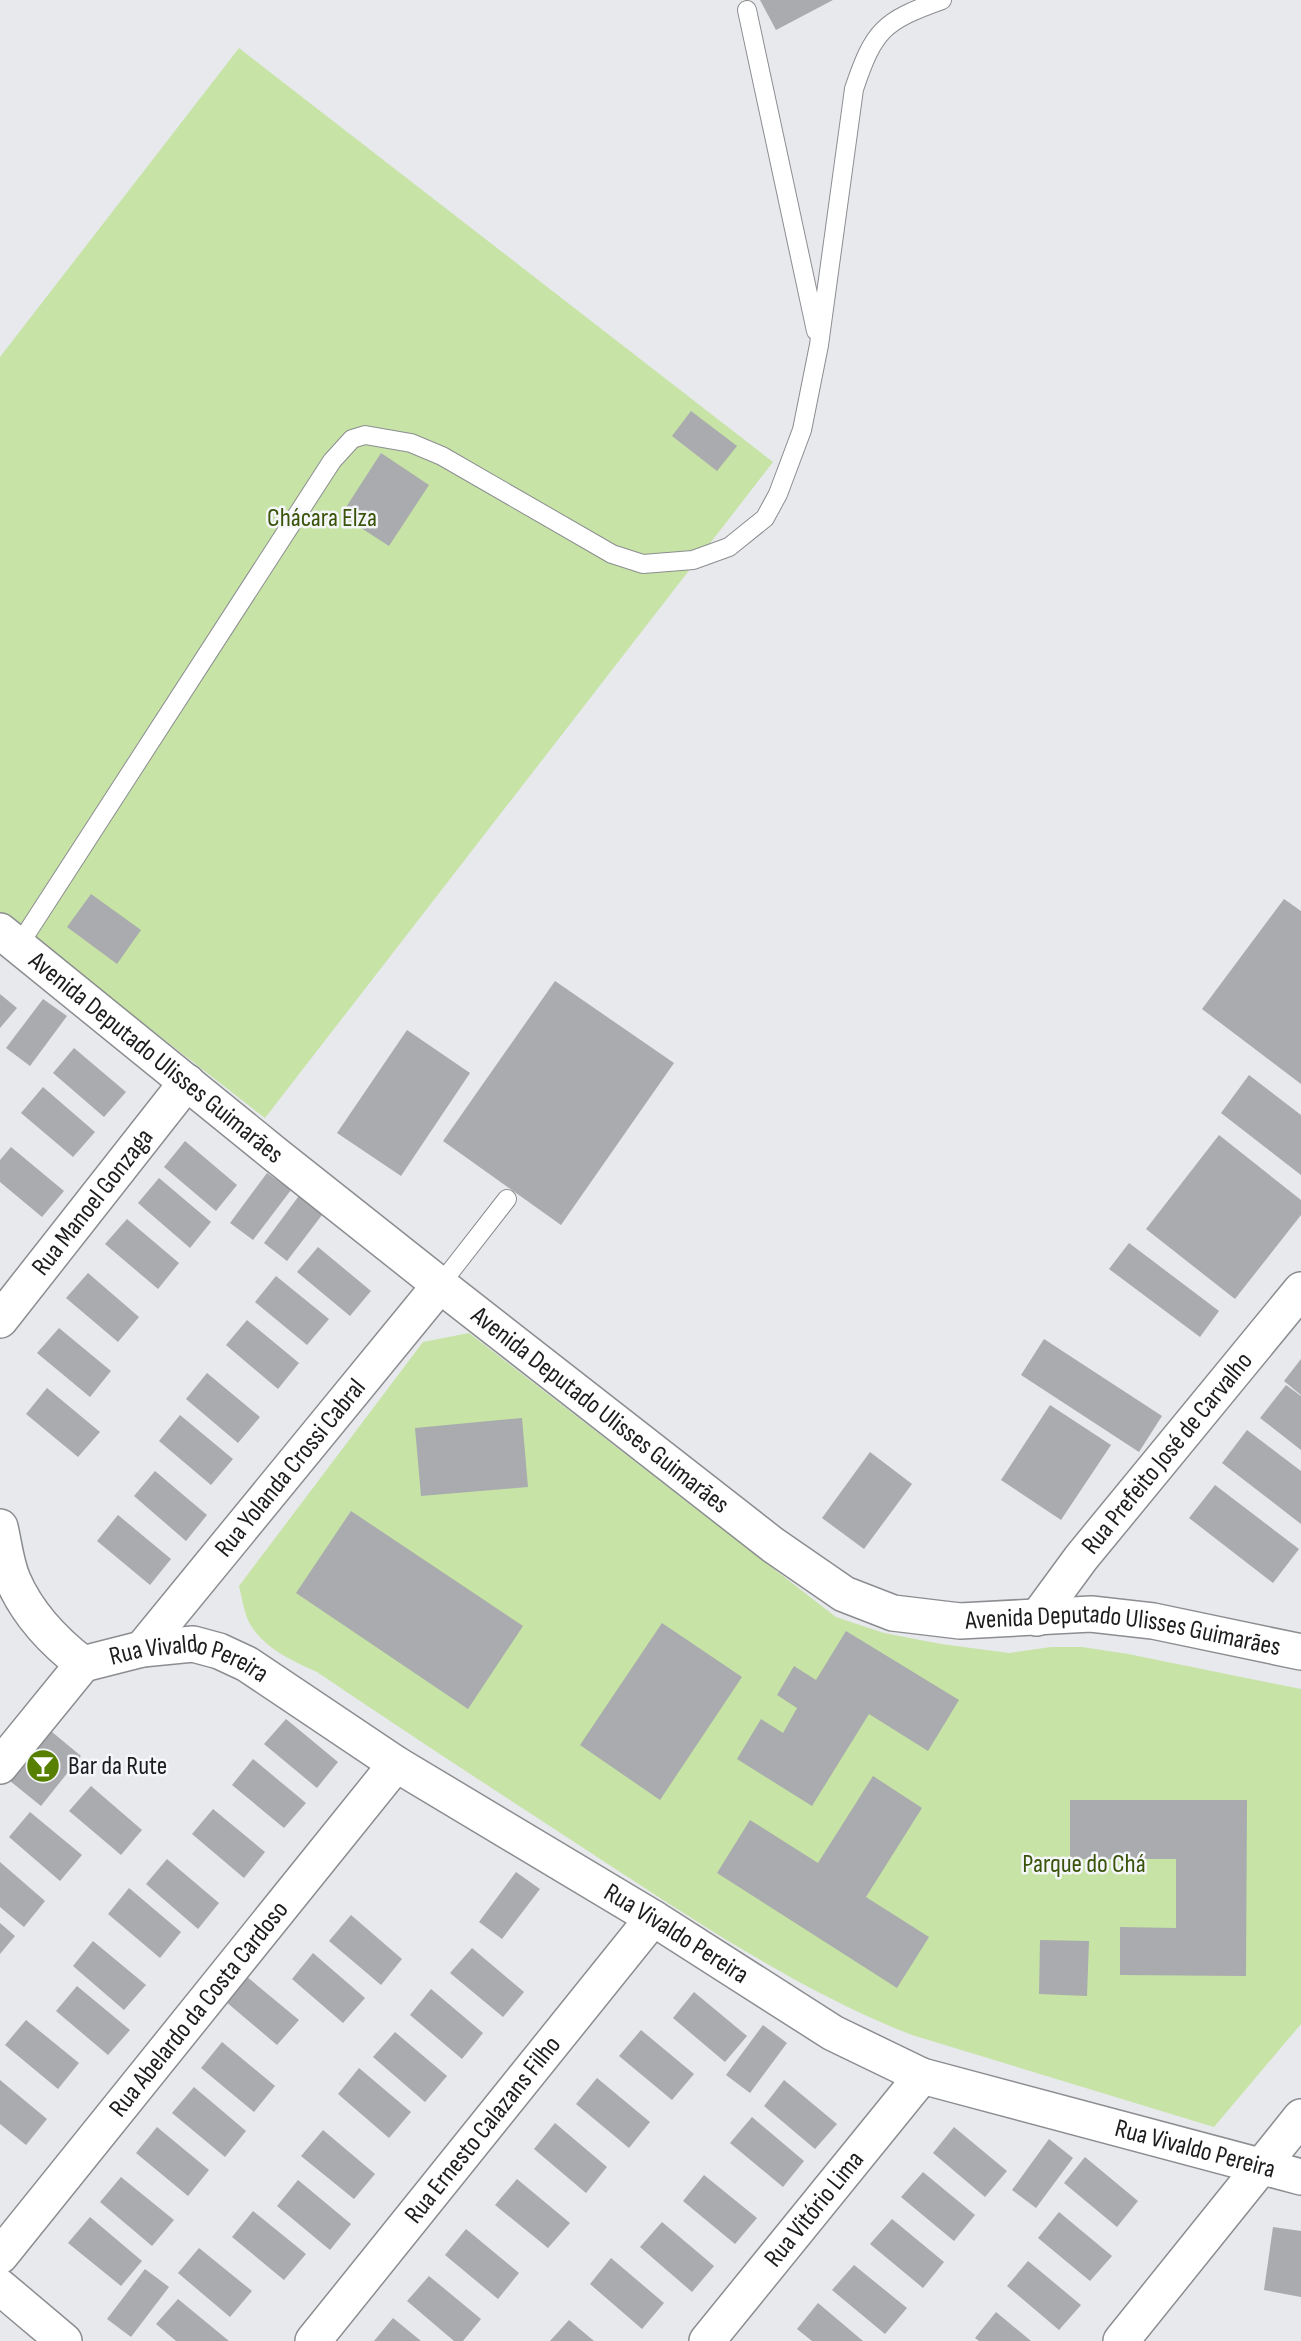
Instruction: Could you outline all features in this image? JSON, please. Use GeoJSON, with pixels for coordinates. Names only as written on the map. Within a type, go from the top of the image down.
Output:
{"type":"FeatureCollection","features":[{"type":"Feature","properties":{"kind":"street","name":"Avenida Deputado Ulisses Guimarães"},"geometry":{"type":"LineString","coordinates":[[9,938],[440,1285],[774,1545],[844,1594],[893,1613],[960,1621],[1091,1614],[1153,1621],[1301,1652]]}},
{"type":"Feature","properties":{"kind":"street","name":"Rua Manoel Gonzaga"},"geometry":{"type":"LineString","coordinates":[[0,1320],[187,1082]]}},
{"type":"Feature","properties":{"kind":"street","name":"Rua Yolanda Crossi Cabral"},"geometry":{"type":"LineString","coordinates":[[142,1649],[440,1285]]}},
{"type":"Feature","properties":{"kind":"street","name":"Rua Prefeito José de Carvalho"},"geometry":{"type":"LineString","coordinates":[[1037,1618],[1082,1558],[1301,1290]]}},
{"type":"Feature","properties":{"kind":"street"},"geometry":{"type":"LineString","coordinates":[[0,1527],[12,1579],[36,1619],[54,1641],[83,1664],[0,1766]]}},
{"type":"Feature","properties":{"kind":"street","name":"Rua Vivaldo Pereira"},"geometry":{"type":"LineString","coordinates":[[83,1664],[142,1649],[192,1644],[219,1651],[247,1664],[396,1764],[653,1918],[833,2033],[922,2077],[1301,2177]]}},
{"type":"Feature","properties":{"kind":"street","name":"Rua Abelardo da Costa Cardoso"},"geometry":{"type":"LineString","coordinates":[[0,2256],[396,1764]]}},
{"type":"Feature","properties":{"kind":"street","name":"Rua Ernesto Calazans Filho"},"geometry":{"type":"LineString","coordinates":[[313,2341],[653,1918]]}},
{"type":"Feature","properties":{"kind":"street","name":"Rua Vitório Lima"},"geometry":{"type":"LineString","coordinates":[[706,2341],[922,2077]]}},
{"type":"Feature","properties":{"kind":"street"},"geometry":{"type":"LineString","coordinates":[[1121,2341],[1301,2118]]}},
{"type":"Feature","properties":{"kind":"street"},"geometry":{"type":"LineString","coordinates":[[0,2287],[64,2341]]}},
{"type":"Feature","properties":{"kind":"lane"},"geometry":{"type":"LineString","coordinates":[[9,938],[332,461],[352,439],[365,435],[391,439],[411,443],[442,456],[612,554],[643,564],[693,561],[729,547],[765,518],[778,494],[802,430],[819,345],[854,89],[865,56],[876,37],[892,22],[916,9],[942,0]]}},
{"type":"Feature","properties":{"kind":"lane"},"geometry":{"type":"LineString","coordinates":[[747,10],[819,345]]}},
{"type":"Feature","properties":{"kind":"lane"},"geometry":{"type":"LineString","coordinates":[[440,1285],[507,1199]]}},
{"type":"Feature","properties":{"kind":"green space","name":"Chácara Elza"},"geometry":{"type":"Polygon","coordinates":[[[239,48],[773,462],[265,1118],[0,912],[0,357],[239,48]]]}},
{"type":"Feature","properties":{"kind":"green space","name":"Parque do Chá"},"geometry":{"type":"Polygon","coordinates":[[[469,1333],[836,1617],[884,1633],[941,1644],[1009,1653],[1051,1647],[1082,1647],[1301,1689],[1301,2024],[1214,2127],[912,2035],[835,2001],[760,1960],[687,1915],[317,1672],[271,1647],[256,1633],[248,1620],[239,1586],[423,1342],[469,1333]]]}},
{"type":"Feature","properties":{"kind":"building"},"geometry":{"type":"Polygon","coordinates":[[[760,0],[833,0],[776,30],[760,0]]]}},
{"type":"Feature","properties":{"kind":"building"},"geometry":{"type":"Polygon","coordinates":[[[691,411],[737,446],[717,471],[672,436],[691,411]]]}},
{"type":"Feature","properties":{"kind":"building"},"geometry":{"type":"Polygon","coordinates":[[[381,453],[429,485],[389,546],[341,515],[381,453]]]}},
{"type":"Feature","properties":{"kind":"building"},"geometry":{"type":"Polygon","coordinates":[[[91,894],[141,930],[117,964],[67,927],[91,894]]]}},
{"type":"Feature","properties":{"kind":"building"},"geometry":{"type":"Polygon","coordinates":[[[1284,899],[1301,911],[1301,1084],[1202,1009],[1284,899]]]}},
{"type":"Feature","properties":{"kind":"building"},"geometry":{"type":"Polygon","coordinates":[[[555,981],[674,1063],[561,1225],[443,1141],[555,981]]]}},
{"type":"Feature","properties":{"kind":"building"},"geometry":{"type":"Polygon","coordinates":[[[0,994],[17,1008],[0,1028],[0,994]]]}},
{"type":"Feature","properties":{"kind":"building"},"geometry":{"type":"Polygon","coordinates":[[[43,999],[67,1016],[30,1066],[6,1048],[43,999]]]}},
{"type":"Feature","properties":{"kind":"building"},"geometry":{"type":"Polygon","coordinates":[[[407,1030],[470,1073],[401,1176],[337,1133],[407,1030]]]}},
{"type":"Feature","properties":{"kind":"building"},"geometry":{"type":"Polygon","coordinates":[[[74,1048],[126,1092],[104,1117],[53,1073],[74,1048]]]}},
{"type":"Feature","properties":{"kind":"building"},"geometry":{"type":"Polygon","coordinates":[[[1249,1075],[1301,1115],[1301,1175],[1221,1113],[1249,1075]]]}},
{"type":"Feature","properties":{"kind":"building"},"geometry":{"type":"Polygon","coordinates":[[[43,1087],[95,1132],[73,1157],[21,1113],[43,1087]]]}},
{"type":"Feature","properties":{"kind":"building"},"geometry":{"type":"Polygon","coordinates":[[[1219,1135],[1301,1200],[1301,1215],[1235,1299],[1146,1229],[1219,1135]]]}},
{"type":"Feature","properties":{"kind":"building"},"geometry":{"type":"Polygon","coordinates":[[[185,1141],[237,1185],[216,1211],[164,1167],[185,1141]]]}},
{"type":"Feature","properties":{"kind":"building"},"geometry":{"type":"Polygon","coordinates":[[[11,1147],[64,1191],[42,1217],[0,1182],[0,1160],[11,1147]]]}},
{"type":"Feature","properties":{"kind":"building"},"geometry":{"type":"Polygon","coordinates":[[[267,1173],[291,1190],[253,1240],[230,1223],[267,1173]]]}},
{"type":"Feature","properties":{"kind":"building"},"geometry":{"type":"Polygon","coordinates":[[[159,1178],[211,1222],[190,1248],[138,1203],[159,1178]]]}},
{"type":"Feature","properties":{"kind":"building"},"geometry":{"type":"Polygon","coordinates":[[[301,1193],[325,1211],[287,1261],[264,1243],[301,1193]]]}},
{"type":"Feature","properties":{"kind":"building"},"geometry":{"type":"Polygon","coordinates":[[[127,1219],[179,1263],[158,1289],[105,1244],[127,1219]]]}},
{"type":"Feature","properties":{"kind":"building"},"geometry":{"type":"Polygon","coordinates":[[[1129,1243],[1219,1311],[1200,1337],[1109,1269],[1129,1243]]]}},
{"type":"Feature","properties":{"kind":"building"},"geometry":{"type":"Polygon","coordinates":[[[318,1247],[371,1291],[350,1316],[297,1272],[318,1247]]]}},
{"type":"Feature","properties":{"kind":"building"},"geometry":{"type":"Polygon","coordinates":[[[88,1273],[139,1317],[118,1342],[66,1298],[88,1273]]]}},
{"type":"Feature","properties":{"kind":"building"},"geometry":{"type":"Polygon","coordinates":[[[276,1276],[329,1319],[307,1345],[255,1302],[276,1276]]]}},
{"type":"Feature","properties":{"kind":"building"},"geometry":{"type":"Polygon","coordinates":[[[247,1320],[299,1363],[278,1389],[226,1345],[247,1320]]]}},
{"type":"Feature","properties":{"kind":"building"},"geometry":{"type":"Polygon","coordinates":[[[59,1328],[111,1371],[90,1397],[37,1353],[59,1328]]]}},
{"type":"Feature","properties":{"kind":"building"},"geometry":{"type":"Polygon","coordinates":[[[1044,1339],[1162,1416],[1139,1452],[1021,1375],[1044,1339]]]}},
{"type":"Feature","properties":{"kind":"building"},"geometry":{"type":"Polygon","coordinates":[[[1301,1359],[1301,1395],[1284,1381],[1301,1359]]]}},
{"type":"Feature","properties":{"kind":"building"},"geometry":{"type":"Polygon","coordinates":[[[207,1373],[260,1417],[238,1443],[186,1399],[207,1373]]]}},
{"type":"Feature","properties":{"kind":"building"},"geometry":{"type":"Polygon","coordinates":[[[1286,1385],[1301,1396],[1301,1450],[1260,1418],[1286,1385]]]}},
{"type":"Feature","properties":{"kind":"building"},"geometry":{"type":"Polygon","coordinates":[[[47,1388],[100,1432],[78,1457],[26,1414],[47,1388]]]}},
{"type":"Feature","properties":{"kind":"building"},"geometry":{"type":"Polygon","coordinates":[[[1050,1405],[1111,1445],[1061,1520],[1001,1480],[1050,1405]]]}},
{"type":"Feature","properties":{"kind":"building"},"geometry":{"type":"Polygon","coordinates":[[[180,1415],[233,1459],[211,1485],[159,1441],[180,1415]]]}},
{"type":"Feature","properties":{"kind":"building"},"geometry":{"type":"Polygon","coordinates":[[[522,1418],[528,1487],[421,1496],[415,1428],[522,1418]]]}},
{"type":"Feature","properties":{"kind":"building"},"geometry":{"type":"Polygon","coordinates":[[[1247,1430],[1301,1471],[1301,1524],[1222,1463],[1247,1430]]]}},
{"type":"Feature","properties":{"kind":"building"},"geometry":{"type":"Polygon","coordinates":[[[870,1452],[912,1484],[864,1549],[822,1518],[870,1452]]]}},
{"type":"Feature","properties":{"kind":"building"},"geometry":{"type":"Polygon","coordinates":[[[155,1471],[207,1515],[186,1541],[134,1496],[155,1471]]]}},
{"type":"Feature","properties":{"kind":"building"},"geometry":{"type":"Polygon","coordinates":[[[1215,1485],[1299,1549],[1273,1583],[1189,1518],[1215,1485]]]}},
{"type":"Feature","properties":{"kind":"building"},"geometry":{"type":"Polygon","coordinates":[[[351,1511],[523,1626],[468,1709],[296,1593],[351,1511]]]}},
{"type":"Feature","properties":{"kind":"building"},"geometry":{"type":"Polygon","coordinates":[[[118,1515],[171,1559],[150,1585],[97,1541],[118,1515]]]}},
{"type":"Feature","properties":{"kind":"building"},"geometry":{"type":"Polygon","coordinates":[[[662,1623],[742,1677],[660,1800],[580,1745],[662,1623]]]}},
{"type":"Feature","properties":{"kind":"building"},"geometry":{"type":"Polygon","coordinates":[[[846,1631],[959,1700],[928,1751],[869,1714],[812,1806],[737,1759],[761,1719],[783,1733],[797,1708],[777,1695],[794,1666],[816,1680],[846,1631]]]}},
{"type":"Feature","properties":{"kind":"building"},"geometry":{"type":"Polygon","coordinates":[[[286,1719],[338,1762],[317,1788],[264,1744],[286,1719]]]}},
{"type":"Feature","properties":{"kind":"building","name":"Bar da Rute"},"geometry":{"type":"Polygon","coordinates":[[[46,1727],[81,1756],[41,1806],[5,1777],[46,1727]]]}},
{"type":"Feature","properties":{"kind":"building"},"geometry":{"type":"Polygon","coordinates":[[[253,1759],[306,1803],[284,1828],[232,1785],[253,1759]]]}},
{"type":"Feature","properties":{"kind":"building"},"geometry":{"type":"Polygon","coordinates":[[[873,1776],[922,1808],[866,1897],[929,1937],[897,1988],[717,1873],[750,1820],[818,1863],[873,1776]]]}},
{"type":"Feature","properties":{"kind":"building"},"geometry":{"type":"Polygon","coordinates":[[[91,1786],[142,1830],[121,1855],[69,1811],[91,1786]]]}},
{"type":"Feature","properties":{"kind":"building"},"geometry":{"type":"Polygon","coordinates":[[[1070,1800],[1247,1800],[1246,1976],[1120,1975],[1120,1927],[1176,1928],[1176,1859],[1070,1859],[1070,1800]]]}},
{"type":"Feature","properties":{"kind":"building"},"geometry":{"type":"Polygon","coordinates":[[[213,1809],[265,1852],[244,1878],[192,1834],[213,1809]]]}},
{"type":"Feature","properties":{"kind":"building"},"geometry":{"type":"Polygon","coordinates":[[[30,1812],[82,1855],[60,1881],[9,1837],[30,1812]]]}},
{"type":"Feature","properties":{"kind":"building"},"geometry":{"type":"Polygon","coordinates":[[[167,1859],[219,1903],[198,1929],[146,1884],[167,1859]]]}},
{"type":"Feature","properties":{"kind":"building"},"geometry":{"type":"Polygon","coordinates":[[[0,1862],[45,1901],[24,1927],[0,1907],[0,1862]]]}},
{"type":"Feature","properties":{"kind":"building"},"geometry":{"type":"Polygon","coordinates":[[[516,1872],[540,1889],[502,1939],[479,1922],[516,1872]]]}},
{"type":"Feature","properties":{"kind":"building"},"geometry":{"type":"Polygon","coordinates":[[[129,1888],[181,1932],[160,1958],[108,1914],[129,1888]]]}},
{"type":"Feature","properties":{"kind":"building"},"geometry":{"type":"Polygon","coordinates":[[[351,1915],[402,1959],[381,1985],[329,1941],[351,1915]]]}},
{"type":"Feature","properties":{"kind":"building"},"geometry":{"type":"Polygon","coordinates":[[[0,1923],[15,1936],[0,1954],[0,1923]]]}},
{"type":"Feature","properties":{"kind":"building"},"geometry":{"type":"Polygon","coordinates":[[[1040,1940],[1089,1941],[1087,1996],[1039,1994],[1040,1940]]]}},
{"type":"Feature","properties":{"kind":"building"},"geometry":{"type":"Polygon","coordinates":[[[93,1941],[146,1985],[124,2010],[73,1966],[93,1941]]]}},
{"type":"Feature","properties":{"kind":"building"},"geometry":{"type":"Polygon","coordinates":[[[472,1948],[524,1992],[503,2017],[450,1973],[472,1948]]]}},
{"type":"Feature","properties":{"kind":"building"},"geometry":{"type":"Polygon","coordinates":[[[313,1953],[365,1998],[343,2023],[292,1979],[313,1953]]]}},
{"type":"Feature","properties":{"kind":"building"},"geometry":{"type":"Polygon","coordinates":[[[246,1976],[299,2020],[277,2045],[225,2001],[246,1976]]]}},
{"type":"Feature","properties":{"kind":"building"},"geometry":{"type":"Polygon","coordinates":[[[77,1986],[130,2030],[108,2055],[56,2011],[77,1986]]]}},
{"type":"Feature","properties":{"kind":"building"},"geometry":{"type":"Polygon","coordinates":[[[431,1989],[483,2033],[462,2059],[410,2015],[431,1989]]]}},
{"type":"Feature","properties":{"kind":"building"},"geometry":{"type":"Polygon","coordinates":[[[694,1992],[747,2036],[725,2062],[673,2018],[694,1992]]]}},
{"type":"Feature","properties":{"kind":"building"},"geometry":{"type":"Polygon","coordinates":[[[26,2020],[79,2063],[58,2089],[5,2045],[26,2020]]]}},
{"type":"Feature","properties":{"kind":"building"},"geometry":{"type":"Polygon","coordinates":[[[763,2025],[787,2043],[750,2093],[726,2075],[763,2025]]]}},
{"type":"Feature","properties":{"kind":"building"},"geometry":{"type":"Polygon","coordinates":[[[641,2030],[694,2074],[672,2100],[619,2056],[641,2030]]]}},
{"type":"Feature","properties":{"kind":"building"},"geometry":{"type":"Polygon","coordinates":[[[395,2032],[447,2076],[425,2102],[373,2057],[395,2032]]]}},
{"type":"Feature","properties":{"kind":"building"},"geometry":{"type":"Polygon","coordinates":[[[222,2042],[275,2086],[254,2112],[201,2068],[222,2042]]]}},
{"type":"Feature","properties":{"kind":"building"},"geometry":{"type":"Polygon","coordinates":[[[359,2068],[411,2112],[389,2138],[338,2094],[359,2068]]]}},
{"type":"Feature","properties":{"kind":"building"},"geometry":{"type":"Polygon","coordinates":[[[597,2078],[650,2122],[629,2148],[576,2104],[597,2078]]]}},
{"type":"Feature","properties":{"kind":"building"},"geometry":{"type":"Polygon","coordinates":[[[0,2080],[47,2119],[26,2145],[0,2124],[0,2080]]]}},
{"type":"Feature","properties":{"kind":"building"},"geometry":{"type":"Polygon","coordinates":[[[784,2080],[837,2124],[815,2149],[764,2106],[784,2080]]]}},
{"type":"Feature","properties":{"kind":"building"},"geometry":{"type":"Polygon","coordinates":[[[194,2087],[246,2131],[225,2157],[172,2113],[194,2087]]]}},
{"type":"Feature","properties":{"kind":"building"},"geometry":{"type":"Polygon","coordinates":[[[752,2117],[804,2161],[783,2187],[730,2143],[752,2117]]]}},
{"type":"Feature","properties":{"kind":"building"},"geometry":{"type":"Polygon","coordinates":[[[555,2123],[607,2167],[586,2193],[534,2149],[555,2123]]]}},
{"type":"Feature","properties":{"kind":"building"},"geometry":{"type":"Polygon","coordinates":[[[157,2127],[209,2170],[188,2196],[136,2153],[157,2127]]]}},
{"type":"Feature","properties":{"kind":"building"},"geometry":{"type":"Polygon","coordinates":[[[954,2127],[1007,2171],[985,2197],[933,2153],[954,2127]]]}},
{"type":"Feature","properties":{"kind":"building"},"geometry":{"type":"Polygon","coordinates":[[[323,2130],[375,2174],[354,2199],[301,2156],[323,2130]]]}},
{"type":"Feature","properties":{"kind":"building"},"geometry":{"type":"Polygon","coordinates":[[[1049,2139],[1073,2158],[1036,2208],[1012,2190],[1049,2139]]]}},
{"type":"Feature","properties":{"kind":"building"},"geometry":{"type":"Polygon","coordinates":[[[1085,2157],[1138,2201],[1117,2227],[1064,2183],[1085,2157]]]}},
{"type":"Feature","properties":{"kind":"building"},"geometry":{"type":"Polygon","coordinates":[[[923,2172],[975,2215],[954,2241],[901,2197],[923,2172]]]}},
{"type":"Feature","properties":{"kind":"building"},"geometry":{"type":"Polygon","coordinates":[[[704,2175],[757,2218],[735,2244],[683,2201],[704,2175]]]}},
{"type":"Feature","properties":{"kind":"building"},"geometry":{"type":"Polygon","coordinates":[[[121,2177],[174,2220],[152,2246],[100,2202],[121,2177]]]}},
{"type":"Feature","properties":{"kind":"building"},"geometry":{"type":"Polygon","coordinates":[[[517,2179],[570,2223],[548,2248],[495,2205],[517,2179]]]}},
{"type":"Feature","properties":{"kind":"building"},"geometry":{"type":"Polygon","coordinates":[[[298,2180],[351,2224],[330,2250],[277,2206],[298,2180]]]}},
{"type":"Feature","properties":{"kind":"building"},"geometry":{"type":"Polygon","coordinates":[[[253,2211],[306,2254],[284,2280],[232,2237],[253,2211]]]}},
{"type":"Feature","properties":{"kind":"building"},"geometry":{"type":"Polygon","coordinates":[[[1059,2212],[1112,2256],[1090,2281],[1038,2238],[1059,2212]]]}},
{"type":"Feature","properties":{"kind":"building"},"geometry":{"type":"Polygon","coordinates":[[[90,2217],[142,2261],[121,2286],[68,2243],[90,2217]]]}},
{"type":"Feature","properties":{"kind":"building"},"geometry":{"type":"Polygon","coordinates":[[[892,2219],[944,2262],[923,2288],[870,2244],[892,2219]]]}},
{"type":"Feature","properties":{"kind":"building"},"geometry":{"type":"Polygon","coordinates":[[[662,2222],[714,2266],[692,2292],[640,2247],[662,2222]]]}},
{"type":"Feature","properties":{"kind":"building"},"geometry":{"type":"Polygon","coordinates":[[[1273,2227],[1301,2231],[1301,2297],[1264,2290],[1273,2227]]]}},
{"type":"Feature","properties":{"kind":"building"},"geometry":{"type":"Polygon","coordinates":[[[466,2229],[519,2273],[498,2299],[445,2255],[466,2229]]]}},
{"type":"Feature","properties":{"kind":"building"},"geometry":{"type":"Polygon","coordinates":[[[199,2248],[252,2291],[230,2317],[178,2273],[199,2248]]]}},
{"type":"Feature","properties":{"kind":"building"},"geometry":{"type":"Polygon","coordinates":[[[611,2258],[664,2303],[642,2329],[590,2284],[611,2258]]]}},
{"type":"Feature","properties":{"kind":"building"},"geometry":{"type":"Polygon","coordinates":[[[1028,2261],[1081,2305],[1059,2330],[1007,2286],[1028,2261]]]}},
{"type":"Feature","properties":{"kind":"building"},"geometry":{"type":"Polygon","coordinates":[[[854,2265],[907,2308],[885,2334],[832,2290],[854,2265]]]}},
{"type":"Feature","properties":{"kind":"building"},"geometry":{"type":"Polygon","coordinates":[[[145,2269],[169,2287],[131,2337],[107,2319],[145,2269]]]}},
{"type":"Feature","properties":{"kind":"building"},"geometry":{"type":"Polygon","coordinates":[[[429,2276],[481,2319],[463,2341],[454,2341],[407,2301],[429,2276]]]}},
{"type":"Feature","properties":{"kind":"building"},"geometry":{"type":"Polygon","coordinates":[[[178,2299],[229,2341],[176,2341],[156,2324],[178,2299]]]}},
{"type":"Feature","properties":{"kind":"building"},"geometry":{"type":"Polygon","coordinates":[[[818,2303],[863,2341],[812,2341],[797,2329],[818,2303]]]}},
{"type":"Feature","properties":{"kind":"building"},"geometry":{"type":"Polygon","coordinates":[[[996,2312],[1031,2341],[979,2341],[975,2338],[996,2312]]]}},
{"type":"Feature","properties":{"kind":"building"},"geometry":{"type":"Polygon","coordinates":[[[393,2318],[421,2341],[374,2341],[393,2318]]]}},
{"type":"Feature","properties":{"kind":"building"},"geometry":{"type":"Polygon","coordinates":[[[569,2320],[594,2341],[550,2341],[569,2320]]]}},
{"type":"Feature","properties":{"kind":"place","name":"Bar da Rute"},"geometry":{"type":"Point","coordinates":[43,1766]}}]}
